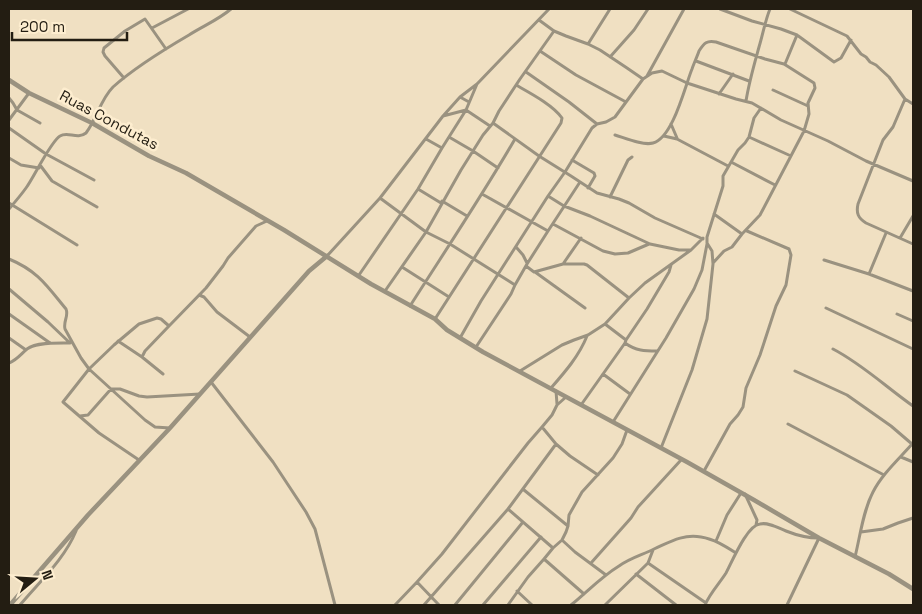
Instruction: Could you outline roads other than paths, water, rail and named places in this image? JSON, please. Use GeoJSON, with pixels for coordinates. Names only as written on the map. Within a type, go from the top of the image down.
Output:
{"type":"FeatureCollection","features":[{"type":"Feature","properties":{"kind":"street"},"geometry":{"type":"LineString","coordinates":[[152,28],[188,9]]}},
{"type":"Feature","properties":{"kind":"street"},"geometry":{"type":"LineString","coordinates":[[10,605],[309,271],[327,256],[380,198],[443,116],[460,97],[477,84],[549,9]]}},
{"type":"Feature","properties":{"kind":"street"},"geometry":{"type":"LineString","coordinates":[[588,44],[610,9]]}},
{"type":"Feature","properties":{"kind":"street"},"geometry":{"type":"LineString","coordinates":[[610,57],[634,30],[648,9]]}},
{"type":"Feature","properties":{"kind":"street"},"geometry":{"type":"LineString","coordinates":[[460,338],[473,314],[592,128],[615,117],[644,78],[684,9]]}},
{"type":"Feature","properties":{"kind":"street"},"geometry":{"type":"LineString","coordinates":[[720,9],[797,35],[834,62],[842,57],[851,40]]}},
{"type":"Feature","properties":{"kind":"street"},"geometry":{"type":"LineString","coordinates":[[746,101],[764,24],[770,9]]}},
{"type":"Feature","properties":{"kind":"street"},"geometry":{"type":"LineString","coordinates":[[790,9],[846,35],[861,54],[889,77],[905,99],[913,104]]}},
{"type":"Feature","properties":{"kind":"street"},"geometry":{"type":"LineString","coordinates":[[77,245],[10,206],[25,189],[57,138],[61,135],[81,136],[88,131],[112,88],[166,49],[222,16],[228,10]]}},
{"type":"Feature","properties":{"kind":"street"},"geometry":{"type":"LineString","coordinates":[[124,78],[103,52],[104,48],[125,31],[144,19],[147,20],[166,49]]}},
{"type":"Feature","properties":{"kind":"street"},"geometry":{"type":"LineString","coordinates":[[539,20],[554,31],[588,44],[644,78]]}},
{"type":"Feature","properties":{"kind":"street"},"geometry":{"type":"LineString","coordinates":[[385,292],[426,232],[473,151],[554,31]]}},
{"type":"Feature","properties":{"kind":"street"},"geometry":{"type":"LineString","coordinates":[[785,64],[797,35]]}},
{"type":"Feature","properties":{"kind":"street"},"geometry":{"type":"LineString","coordinates":[[615,135],[649,144],[664,136],[680,106],[702,45],[710,41],[785,64],[811,81],[815,86],[808,103],[809,114],[804,131],[760,215],[732,247],[724,251],[713,264]]}},
{"type":"Feature","properties":{"kind":"street"},"geometry":{"type":"LineString","coordinates":[[540,50],[576,75],[626,102]]}},
{"type":"Feature","properties":{"kind":"street"},"geometry":{"type":"LineString","coordinates":[[696,60],[750,81]]}},
{"type":"Feature","properties":{"kind":"street"},"geometry":{"type":"LineString","coordinates":[[526,72],[597,124]]}},
{"type":"Feature","properties":{"kind":"street"},"geometry":{"type":"LineString","coordinates":[[644,78],[652,73],[662,72],[687,83],[752,103],[781,120],[913,181]]}},
{"type":"Feature","properties":{"kind":"street"},"geometry":{"type":"LineString","coordinates":[[719,94],[733,74]]}},
{"type":"Feature","properties":{"kind":"street","name":"Ruas Condutas"},"geometry":{"type":"LineString","coordinates":[[9,80],[29,93],[92,122],[149,156],[186,173],[435,320],[476,348],[661,448],[913,589]]}},
{"type":"Feature","properties":{"kind":"street"},"geometry":{"type":"LineString","coordinates":[[358,276],[418,189],[466,110],[477,84]]}},
{"type":"Feature","properties":{"kind":"street"},"geometry":{"type":"LineString","coordinates":[[435,320],[561,124],[562,118],[560,114],[516,85]]}},
{"type":"Feature","properties":{"kind":"street"},"geometry":{"type":"LineString","coordinates":[[773,90],[808,106]]}},
{"type":"Feature","properties":{"kind":"street"},"geometry":{"type":"LineString","coordinates":[[9,120],[29,93]]}},
{"type":"Feature","properties":{"kind":"street"},"geometry":{"type":"LineString","coordinates":[[460,97],[469,102]]}},
{"type":"Feature","properties":{"kind":"street"},"geometry":{"type":"LineString","coordinates":[[9,98],[17,110],[40,123]]}},
{"type":"Feature","properties":{"kind":"street"},"geometry":{"type":"LineString","coordinates":[[905,99],[893,127],[883,140],[858,204],[857,213],[861,220],[913,244]]}},
{"type":"Feature","properties":{"kind":"street"},"geometry":{"type":"LineString","coordinates":[[613,423],[698,282],[708,247],[708,235],[723,186],[723,176],[738,150],[749,137],[754,118],[761,108]]}},
{"type":"Feature","properties":{"kind":"street"},"geometry":{"type":"LineString","coordinates":[[443,116],[466,110],[597,193],[630,203],[655,218],[703,239]]}},
{"type":"Feature","properties":{"kind":"street"},"geometry":{"type":"LineString","coordinates":[[671,124],[677,138]]}},
{"type":"Feature","properties":{"kind":"street"},"geometry":{"type":"LineString","coordinates":[[9,128],[46,154],[94,180]]}},
{"type":"Feature","properties":{"kind":"street"},"geometry":{"type":"LineString","coordinates":[[664,136],[677,138],[776,185]]}},
{"type":"Feature","properties":{"kind":"street"},"geometry":{"type":"LineString","coordinates":[[449,137],[498,168]]}},
{"type":"Feature","properties":{"kind":"street"},"geometry":{"type":"LineString","coordinates":[[749,137],[791,156]]}},
{"type":"Feature","properties":{"kind":"street"},"geometry":{"type":"LineString","coordinates":[[426,139],[442,148]]}},
{"type":"Feature","properties":{"kind":"street"},"geometry":{"type":"LineString","coordinates":[[410,306],[515,140]]}},
{"type":"Feature","properties":{"kind":"street"},"geometry":{"type":"LineString","coordinates":[[610,197],[628,160],[632,157]]}},
{"type":"Feature","properties":{"kind":"street"},"geometry":{"type":"LineString","coordinates":[[9,158],[21,165],[40,166],[52,181],[97,207]]}},
{"type":"Feature","properties":{"kind":"street"},"geometry":{"type":"LineString","coordinates":[[572,160],[594,173],[595,176],[588,188]]}},
{"type":"Feature","properties":{"kind":"street"},"geometry":{"type":"LineString","coordinates":[[476,348],[511,294],[526,265],[580,182]]}},
{"type":"Feature","properties":{"kind":"street"},"geometry":{"type":"LineString","coordinates":[[418,189],[467,216]]}},
{"type":"Feature","properties":{"kind":"street"},"geometry":{"type":"LineString","coordinates":[[482,194],[548,231]]}},
{"type":"Feature","properties":{"kind":"street"},"geometry":{"type":"LineString","coordinates":[[548,196],[564,206],[650,244],[679,250],[691,250]]}},
{"type":"Feature","properties":{"kind":"street"},"geometry":{"type":"LineString","coordinates":[[380,198],[426,232],[450,244],[515,285]]}},
{"type":"Feature","properties":{"kind":"street"},"geometry":{"type":"LineString","coordinates":[[714,214],[742,234]]}},
{"type":"Feature","properties":{"kind":"street"},"geometry":{"type":"LineString","coordinates":[[900,238],[913,216]]}},
{"type":"Feature","properties":{"kind":"street"},"geometry":{"type":"LineString","coordinates":[[142,357],[144,351],[199,295],[256,226],[268,220]]}},
{"type":"Feature","properties":{"kind":"street"},"geometry":{"type":"LineString","coordinates":[[553,224],[603,251],[615,254],[628,253],[650,244]]}},
{"type":"Feature","properties":{"kind":"street"},"geometry":{"type":"LineString","coordinates":[[704,472],[730,424],[743,407],[745,391],[760,355],[776,306],[786,285],[790,265],[791,255],[789,249],[746,231]]}},
{"type":"Feature","properties":{"kind":"street"},"geometry":{"type":"LineString","coordinates":[[869,274],[886,233]]}},
{"type":"Feature","properties":{"kind":"street"},"geometry":{"type":"LineString","coordinates":[[520,371],[568,342],[588,335],[604,324],[649,280],[691,250],[708,235]]}},
{"type":"Feature","properties":{"kind":"street"},"geometry":{"type":"LineString","coordinates":[[563,264],[581,238]]}},
{"type":"Feature","properties":{"kind":"street"},"geometry":{"type":"LineString","coordinates":[[661,448],[692,370],[707,320],[713,264],[712,251],[707,243]]}},
{"type":"Feature","properties":{"kind":"street"},"geometry":{"type":"LineString","coordinates":[[516,246],[523,255],[526,265],[585,308]]}},
{"type":"Feature","properties":{"kind":"street"},"geometry":{"type":"LineString","coordinates":[[9,259],[40,278],[66,309],[67,315],[64,330],[89,369],[145,420],[155,427],[170,428]]}},
{"type":"Feature","properties":{"kind":"street"},"geometry":{"type":"LineString","coordinates":[[824,260],[869,274],[913,291]]}},
{"type":"Feature","properties":{"kind":"street"},"geometry":{"type":"LineString","coordinates":[[534,272],[563,264],[587,265],[629,298]]}},
{"type":"Feature","properties":{"kind":"street"},"geometry":{"type":"LineString","coordinates":[[581,405],[626,342],[669,272],[671,264]]}},
{"type":"Feature","properties":{"kind":"street"},"geometry":{"type":"LineString","coordinates":[[402,267],[449,297]]}},
{"type":"Feature","properties":{"kind":"street"},"geometry":{"type":"LineString","coordinates":[[9,289],[72,343]]}},
{"type":"Feature","properties":{"kind":"street"},"geometry":{"type":"LineString","coordinates":[[199,295],[250,338]]}},
{"type":"Feature","properties":{"kind":"street"},"geometry":{"type":"LineString","coordinates":[[826,308],[913,349]]}},
{"type":"Feature","properties":{"kind":"street"},"geometry":{"type":"LineString","coordinates":[[9,314],[50,344]]}},
{"type":"Feature","properties":{"kind":"street"},"geometry":{"type":"LineString","coordinates":[[897,314],[913,321]]}},
{"type":"Feature","properties":{"kind":"street"},"geometry":{"type":"LineString","coordinates":[[139,460],[99,433],[63,402],[89,369],[139,324],[152,318],[157,318],[169,326]]}},
{"type":"Feature","properties":{"kind":"street"},"geometry":{"type":"LineString","coordinates":[[604,324],[632,348],[639,351],[657,350]]}},
{"type":"Feature","properties":{"kind":"street"},"geometry":{"type":"LineString","coordinates":[[551,388],[574,360],[588,335]]}},
{"type":"Feature","properties":{"kind":"street"},"geometry":{"type":"LineString","coordinates":[[9,338],[26,350]]}},
{"type":"Feature","properties":{"kind":"street"},"geometry":{"type":"LineString","coordinates":[[118,341],[163,374]]}},
{"type":"Feature","properties":{"kind":"street"},"geometry":{"type":"LineString","coordinates":[[9,363],[16,360],[33,346],[72,343]]}},
{"type":"Feature","properties":{"kind":"street"},"geometry":{"type":"LineString","coordinates":[[834,348],[857,362],[913,406]]}},
{"type":"Feature","properties":{"kind":"street"},"geometry":{"type":"LineString","coordinates":[[795,370],[847,396],[913,443],[876,486],[870,498],[855,557]]}},
{"type":"Feature","properties":{"kind":"street"},"geometry":{"type":"LineString","coordinates":[[603,374],[630,394]]}},
{"type":"Feature","properties":{"kind":"street"},"geometry":{"type":"LineString","coordinates":[[211,382],[269,457],[306,512],[315,529],[335,605]]}},
{"type":"Feature","properties":{"kind":"street"},"geometry":{"type":"LineString","coordinates":[[79,416],[88,415],[112,389],[120,389],[147,397],[200,394]]}},
{"type":"Feature","properties":{"kind":"street"},"geometry":{"type":"LineString","coordinates":[[556,392],[557,405]]}},
{"type":"Feature","properties":{"kind":"street"},"geometry":{"type":"LineString","coordinates":[[395,605],[442,554],[528,443],[550,419],[557,405],[566,397]]}},
{"type":"Feature","properties":{"kind":"street"},"geometry":{"type":"LineString","coordinates":[[788,424],[884,475]]}},
{"type":"Feature","properties":{"kind":"street"},"geometry":{"type":"LineString","coordinates":[[542,427],[556,444],[598,475]]}},
{"type":"Feature","properties":{"kind":"street"},"geometry":{"type":"LineString","coordinates":[[508,605],[530,575],[562,540],[568,526],[569,514],[579,497],[616,454],[627,430]]}},
{"type":"Feature","properties":{"kind":"street"},"geometry":{"type":"LineString","coordinates":[[424,605],[524,490],[556,444]]}},
{"type":"Feature","properties":{"kind":"street"},"geometry":{"type":"LineString","coordinates":[[901,458],[913,462]]}},
{"type":"Feature","properties":{"kind":"street"},"geometry":{"type":"LineString","coordinates":[[591,563],[642,503],[682,460]]}},
{"type":"Feature","properties":{"kind":"street"},"geometry":{"type":"LineString","coordinates":[[524,490],[568,526]]}},
{"type":"Feature","properties":{"kind":"street"},"geometry":{"type":"LineString","coordinates":[[648,563],[705,604],[757,520],[743,494],[727,515],[716,541]]}},
{"type":"Feature","properties":{"kind":"street"},"geometry":{"type":"LineString","coordinates":[[508,509],[553,548]]}},
{"type":"Feature","properties":{"kind":"street"},"geometry":{"type":"LineString","coordinates":[[861,532],[883,530],[913,518]]}},
{"type":"Feature","properties":{"kind":"street"},"geometry":{"type":"LineString","coordinates":[[455,605],[523,522]]}},
{"type":"Feature","properties":{"kind":"street"},"geometry":{"type":"LineString","coordinates":[[755,525],[768,524],[807,538],[819,538],[787,605]]}},
{"type":"Feature","properties":{"kind":"street"},"geometry":{"type":"LineString","coordinates":[[20,605],[63,554],[77,528]]}},
{"type":"Feature","properties":{"kind":"street"},"geometry":{"type":"LineString","coordinates":[[571,605],[606,575],[630,559],[653,550],[666,542],[688,536],[701,537],[716,541],[736,553]]}},
{"type":"Feature","properties":{"kind":"street"},"geometry":{"type":"LineString","coordinates":[[483,605],[541,537]]}},
{"type":"Feature","properties":{"kind":"street"},"geometry":{"type":"LineString","coordinates":[[562,540],[606,575]]}},
{"type":"Feature","properties":{"kind":"street"},"geometry":{"type":"LineString","coordinates":[[605,605],[648,563],[653,550]]}},
{"type":"Feature","properties":{"kind":"street"},"geometry":{"type":"LineString","coordinates":[[544,559],[584,594]]}},
{"type":"Feature","properties":{"kind":"street"},"geometry":{"type":"LineString","coordinates":[[636,574],[676,605]]}},
{"type":"Feature","properties":{"kind":"street"},"geometry":{"type":"LineString","coordinates":[[417,582],[439,605]]}},
{"type":"Feature","properties":{"kind":"street"},"geometry":{"type":"LineString","coordinates":[[518,591],[532,605]]}}]}
